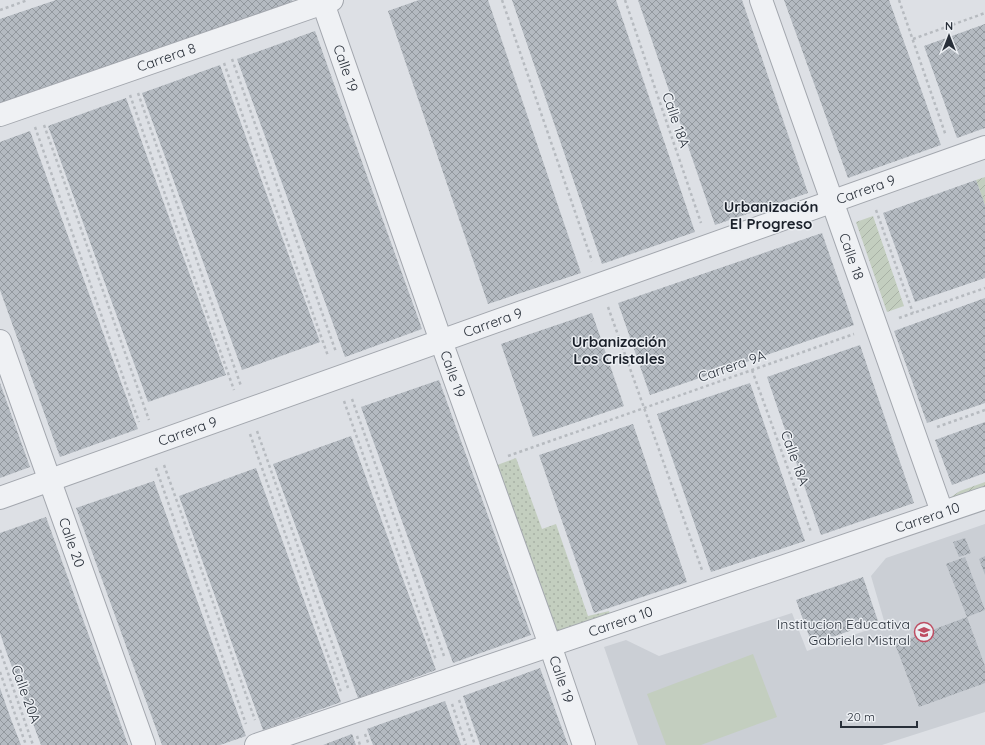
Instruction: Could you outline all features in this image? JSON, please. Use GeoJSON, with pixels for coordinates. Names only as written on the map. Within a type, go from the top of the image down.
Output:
{"type":"FeatureCollection","features":[{"type":"Feature","properties":{"kind":"street","name":"Calle 18"},"geometry":{"type":"LineString","coordinates":[[761,0],[942,512]]}},
{"type":"Feature","properties":{"kind":"street","name":"Carrera 8"},"geometry":{"type":"LineString","coordinates":[[0,115],[328,1]]}},
{"type":"Feature","properties":{"kind":"street","name":"Calle 19"},"geometry":{"type":"LineString","coordinates":[[328,1],[441,341],[550,645],[584,745]]}},
{"type":"Feature","properties":{"kind":"street","name":"Carrera 9"},"geometry":{"type":"LineString","coordinates":[[0,498],[985,147]]}},
{"type":"Feature","properties":{"kind":"street","name":"Calle 20"},"geometry":{"type":"LineString","coordinates":[[0,341],[144,745]]}},
{"type":"Feature","properties":{"kind":"street","name":"Carrera 10"},"geometry":{"type":"LineString","coordinates":[[256,745],[985,498]]}},
{"type":"Feature","properties":{"kind":"path"},"geometry":{"type":"LineString","coordinates":[[0,10],[28,0]]}},
{"type":"Feature","properties":{"kind":"path","name":"Calle 18A"},"geometry":{"type":"LineString","coordinates":[[625,0],[709,246]]}},
{"type":"Feature","properties":{"kind":"path"},"geometry":{"type":"LineString","coordinates":[[899,0],[954,159]]}},
{"type":"Feature","properties":{"kind":"path"},"geometry":{"type":"LineString","coordinates":[[913,39],[985,13]]}},
{"type":"Feature","properties":{"kind":"path"},"geometry":{"type":"LineString","coordinates":[[868,189],[913,313]]}},
{"type":"Feature","properties":{"kind":"path","name":"Carrera 9A"},"geometry":{"type":"LineString","coordinates":[[485,464],[985,288]]}},
{"type":"Feature","properties":{"kind":"path","name":"Calle 18A"},"geometry":{"type":"LineString","coordinates":[[752,370],[819,554]]}},
{"type":"Feature","properties":{"kind":"path"},"geometry":{"type":"LineString","coordinates":[[914,435],[985,410]]}},
{"type":"Feature","properties":{"kind":"path","name":"Calle 20A"},"geometry":{"type":"LineString","coordinates":[[0,650],[34,745]]}},
{"type":"Feature","properties":{"kind":"path","name":"Calle 20A"},"geometry":{"type":"LineString","coordinates":[[0,672],[26,745]]}},
{"type":"Feature","properties":{"kind":"shaded area","name":"Institucion Educativa Gabriela Mistral"},"geometry":{"type":"Polygon","coordinates":[[[985,524],[985,712],[882,745],[638,745],[604,647],[626,640],[659,656],[792,613],[807,651],[885,624],[871,576],[886,558],[985,524]]]}},
{"type":"Feature","properties":{"kind":"green space"},"geometry":{"type":"Polygon","coordinates":[[[985,177],[985,205],[976,180],[985,177]]]}},
{"type":"Feature","properties":{"kind":"green space"},"geometry":{"type":"Polygon","coordinates":[[[873,216],[904,306],[887,312],[856,222],[873,216]]]}},
{"type":"Feature","properties":{"kind":"green space"},"geometry":{"type":"Polygon","coordinates":[[[516,458],[542,529],[556,524],[588,616],[609,611],[611,618],[563,633],[547,627],[489,468],[516,458]]]}},
{"type":"Feature","properties":{"kind":"green space"},"geometry":{"type":"Polygon","coordinates":[[[985,482],[985,492],[948,499],[960,491],[985,482]]]}},
{"type":"Feature","properties":{"kind":"green space"},"geometry":{"type":"Polygon","coordinates":[[[753,654],[777,717],[701,745],[666,745],[647,694],[753,654]]]}},
{"type":"Feature","properties":{"kind":"building"},"geometry":{"type":"Polygon","coordinates":[[[56,0],[292,0],[294,4],[0,106],[0,19],[56,0]]]}},
{"type":"Feature","properties":{"kind":"building"},"geometry":{"type":"Polygon","coordinates":[[[419,0],[488,0],[581,273],[488,304],[388,11],[419,0]]]}},
{"type":"Feature","properties":{"kind":"building"},"geometry":{"type":"Polygon","coordinates":[[[512,0],[616,0],[695,232],[602,264],[512,0]]]}},
{"type":"Feature","properties":{"kind":"building"},"geometry":{"type":"Polygon","coordinates":[[[638,0],[742,0],[808,193],[715,225],[638,0]]]}},
{"type":"Feature","properties":{"kind":"building"},"geometry":{"type":"Polygon","coordinates":[[[784,0],[889,0],[941,145],[848,178],[784,0]]]}},
{"type":"Feature","properties":{"kind":"building"},"geometry":{"type":"Polygon","coordinates":[[[985,24],[985,128],[957,138],[924,46],[985,24]]]}},
{"type":"Feature","properties":{"kind":"building"},"geometry":{"type":"Polygon","coordinates":[[[315,31],[422,329],[345,357],[237,59],[315,31]]]}},
{"type":"Feature","properties":{"kind":"building"},"geometry":{"type":"Polygon","coordinates":[[[220,65],[320,342],[242,370],[142,93],[220,65]]]}},
{"type":"Feature","properties":{"kind":"building"},"geometry":{"type":"Polygon","coordinates":[[[126,98],[226,375],[148,402],[48,126],[126,98]]]}},
{"type":"Feature","properties":{"kind":"building"},"geometry":{"type":"Polygon","coordinates":[[[30,131],[138,429],[60,457],[0,290],[0,142],[30,131]]]}},
{"type":"Feature","properties":{"kind":"building"},"geometry":{"type":"Polygon","coordinates":[[[976,180],[985,205],[985,278],[915,302],[883,213],[976,180]]]}},
{"type":"Feature","properties":{"kind":"building"},"geometry":{"type":"Polygon","coordinates":[[[822,233],[854,325],[650,395],[618,303],[822,233]]]}},
{"type":"Feature","properties":{"kind":"building"},"geometry":{"type":"Polygon","coordinates":[[[985,298],[985,403],[927,423],[894,331],[985,298]]]}},
{"type":"Feature","properties":{"kind":"building"},"geometry":{"type":"Polygon","coordinates":[[[592,313],[624,406],[533,437],[501,344],[592,313]]]}},
{"type":"Feature","properties":{"kind":"building"},"geometry":{"type":"Polygon","coordinates":[[[860,345],[914,503],[821,535],[767,377],[860,345]]]}},
{"type":"Feature","properties":{"kind":"building"},"geometry":{"type":"Polygon","coordinates":[[[439,380],[531,635],[453,663],[361,407],[439,380]]]}},
{"type":"Feature","properties":{"kind":"building"},"geometry":{"type":"Polygon","coordinates":[[[0,383],[30,467],[0,478],[0,383]]]}},
{"type":"Feature","properties":{"kind":"building"},"geometry":{"type":"Polygon","coordinates":[[[750,383],[805,541],[711,572],[657,414],[750,383]]]}},
{"type":"Feature","properties":{"kind":"building"},"geometry":{"type":"Polygon","coordinates":[[[985,422],[985,473],[952,485],[935,440],[985,422]]]}},
{"type":"Feature","properties":{"kind":"building"},"geometry":{"type":"Polygon","coordinates":[[[633,424],[687,582],[594,613],[539,455],[633,424]]]}},
{"type":"Feature","properties":{"kind":"building"},"geometry":{"type":"Polygon","coordinates":[[[351,436],[436,670],[358,698],[273,464],[351,436]]]}},
{"type":"Feature","properties":{"kind":"building"},"geometry":{"type":"Polygon","coordinates":[[[256,468],[341,702],[263,730],[179,496],[256,468]]]}},
{"type":"Feature","properties":{"kind":"building"},"geometry":{"type":"Polygon","coordinates":[[[154,481],[246,736],[220,745],[162,745],[76,508],[154,481]]]}},
{"type":"Feature","properties":{"kind":"building"},"geometry":{"type":"Polygon","coordinates":[[[46,517],[128,745],[41,745],[6,651],[0,633],[0,533],[46,517]]]}},
{"type":"Feature","properties":{"kind":"building"},"geometry":{"type":"Polygon","coordinates":[[[965,538],[971,553],[959,557],[953,542],[965,538]]]}},
{"type":"Feature","properties":{"kind":"building"},"geometry":{"type":"Polygon","coordinates":[[[985,556],[985,575],[979,559],[985,556]]]}},
{"type":"Feature","properties":{"kind":"building"},"geometry":{"type":"Polygon","coordinates":[[[965,557],[985,610],[967,617],[946,564],[965,557]]]}},
{"type":"Feature","properties":{"kind":"building"},"geometry":{"type":"Polygon","coordinates":[[[863,577],[878,621],[812,644],[796,600],[863,577]]]}},
{"type":"Feature","properties":{"kind":"building"},"geometry":{"type":"Polygon","coordinates":[[[967,617],[985,666],[985,683],[919,707],[895,644],[967,617]]]}},
{"type":"Feature","properties":{"kind":"building"},"geometry":{"type":"Polygon","coordinates":[[[540,668],[568,745],[480,745],[463,696],[540,668]]]}},
{"type":"Feature","properties":{"kind":"building"},"geometry":{"type":"Polygon","coordinates":[[[0,688],[12,722],[21,745],[0,745],[0,688]]]}},
{"type":"Feature","properties":{"kind":"building"},"geometry":{"type":"Polygon","coordinates":[[[445,701],[461,745],[373,745],[367,729],[445,701]]]}},
{"type":"Feature","properties":{"kind":"building"},"geometry":{"type":"Polygon","coordinates":[[[352,734],[356,745],[323,745],[352,734]]]}},
{"type":"Feature","properties":{"kind":"place","name":"Institucion Educativa Gabriela Mistral"},"geometry":{"type":"Point","coordinates":[924,632]}},
{"type":"Feature","properties":{"kind":"district","name":"Urbanización El Progreso"},"geometry":{"type":"Point","coordinates":[771,214]}},
{"type":"Feature","properties":{"kind":"district","name":"Urbanización Los Cristales"},"geometry":{"type":"Point","coordinates":[619,350]}}]}
